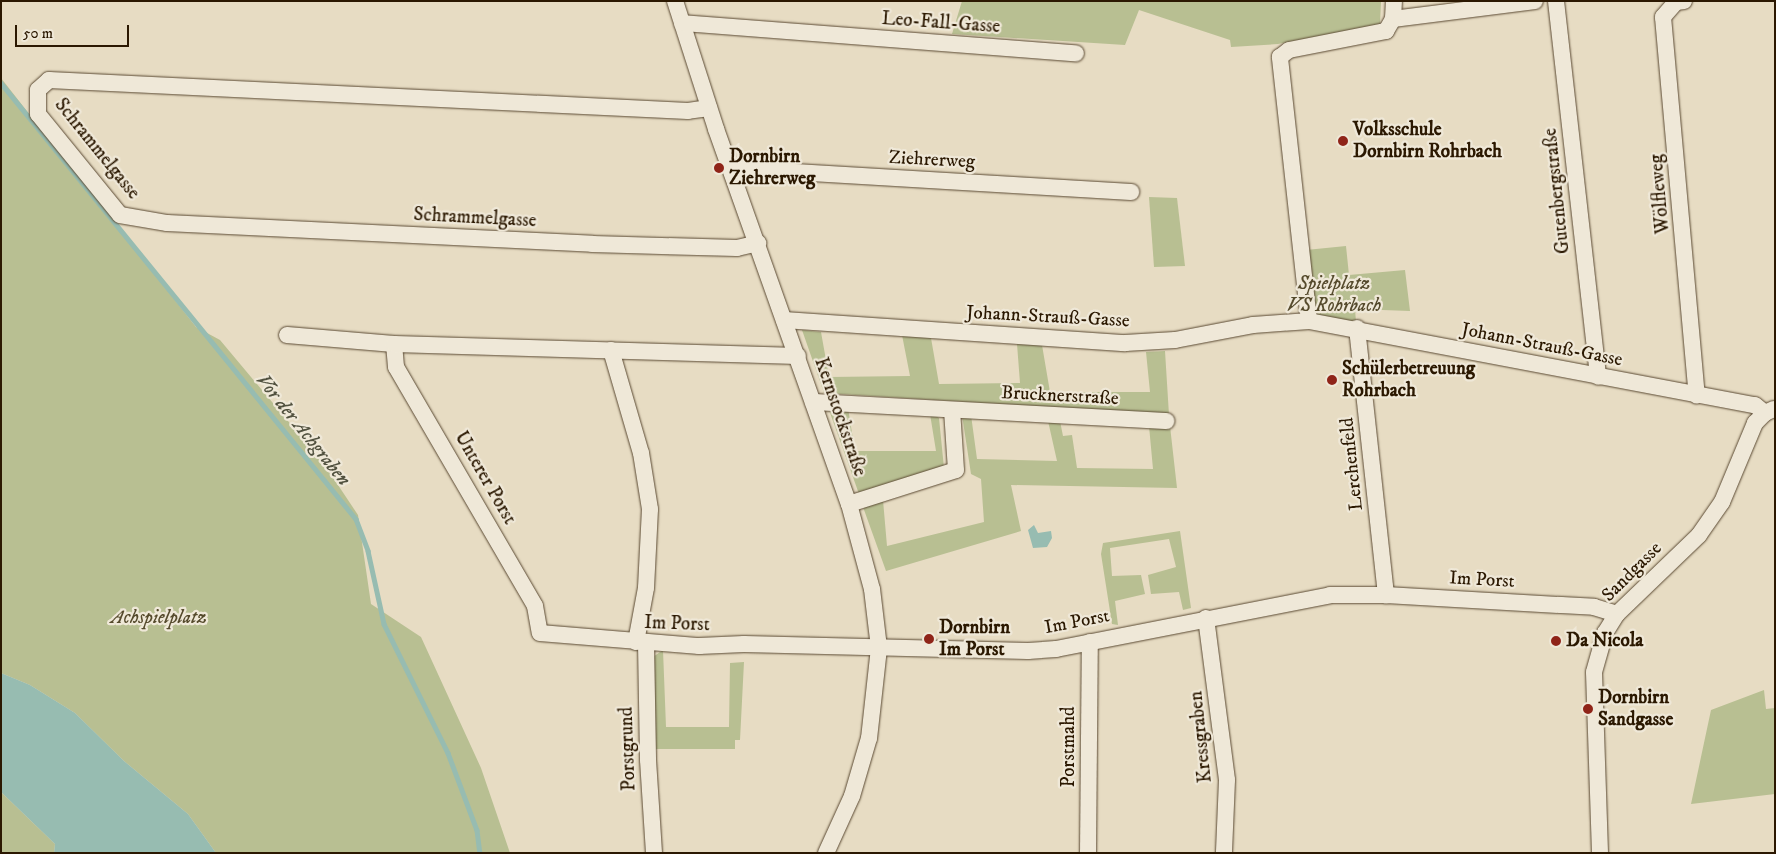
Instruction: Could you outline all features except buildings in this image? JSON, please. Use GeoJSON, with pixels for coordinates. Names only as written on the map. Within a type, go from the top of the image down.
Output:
{"type":"FeatureCollection","features":[{"type":"Feature","properties":{"kind":"street","name":"Kernstockstraße"},"geometry":{"type":"LineString","coordinates":[[675,1],[709,108],[798,356],[849,504],[867,563],[879,648],[869,738],[852,796],[826,853]]}},
{"type":"Feature","properties":{"kind":"street"},"geometry":{"type":"LineString","coordinates":[[1309,322],[1280,57],[1289,50],[1386,31],[1393,19],[1394,1]]}},
{"type":"Feature","properties":{"kind":"street"},"geometry":{"type":"LineString","coordinates":[[1393,19],[1535,1]]}},
{"type":"Feature","properties":{"kind":"street","name":"Gutenbergstraße"},"geometry":{"type":"LineString","coordinates":[[1556,1],[1598,377]]}},
{"type":"Feature","properties":{"kind":"street","name":"Wölfleweg"},"geometry":{"type":"LineString","coordinates":[[1684,1],[1676,2],[1663,17],[1697,395]]}},
{"type":"Feature","properties":{"kind":"street","name":"Leo-Fall-Gasse"},"geometry":{"type":"LineString","coordinates":[[682,23],[1076,53]]}},
{"type":"Feature","properties":{"kind":"street","name":"Schrammelgasse"},"geometry":{"type":"LineString","coordinates":[[709,108],[679,110],[49,80],[38,90],[38,114],[120,215],[167,223],[592,244],[737,248],[758,243]]}},
{"type":"Feature","properties":{"kind":"street","name":"Ziehrerweg"},"geometry":{"type":"LineString","coordinates":[[732,174],[752,169],[1131,192]]}},
{"type":"Feature","properties":{"kind":"street","name":"Johann-Strauß-Gasse"},"geometry":{"type":"LineString","coordinates":[[784,320],[1125,343],[1175,340],[1253,325],[1309,322],[1357,328],[1598,377],[1755,405],[1770,411]]}},
{"type":"Feature","properties":{"kind":"street","name":"Lerchenfeld"},"geometry":{"type":"LineString","coordinates":[[1357,328],[1386,595]]}},
{"type":"Feature","properties":{"kind":"street"},"geometry":{"type":"LineString","coordinates":[[287,335],[394,344],[798,356]]}},
{"type":"Feature","properties":{"kind":"street","name":"Unterer Porst"},"geometry":{"type":"LineString","coordinates":[[394,344],[396,367],[535,606],[540,633]]}},
{"type":"Feature","properties":{"kind":"street"},"geometry":{"type":"LineString","coordinates":[[611,350],[642,453],[650,509],[641,643]]}},
{"type":"Feature","properties":{"kind":"street","name":"Brucknerstraße"},"geometry":{"type":"LineString","coordinates":[[813,402],[872,403],[892,408],[1166,421]]}},
{"type":"Feature","properties":{"kind":"street"},"geometry":{"type":"LineString","coordinates":[[849,504],[956,470],[952,410]]}},
{"type":"Feature","properties":{"kind":"street","name":"Sandgasse"},"geometry":{"type":"LineString","coordinates":[[1600,853],[1594,672],[1605,633],[1617,614],[1699,535],[1722,502],[1755,423],[1770,411]]}},
{"type":"Feature","properties":{"kind":"street","name":"Im Porst"},"geometry":{"type":"LineString","coordinates":[[540,633],[641,643],[1028,651],[1090,642],[1330,595],[1386,595],[1594,607],[1617,614]]}},
{"type":"Feature","properties":{"kind":"street","name":"Kressgraben"},"geometry":{"type":"LineString","coordinates":[[1206,618],[1227,780],[1224,853]]}},
{"type":"Feature","properties":{"kind":"street","name":"Porstmahd"},"geometry":{"type":"LineString","coordinates":[[1088,853],[1090,642]]}},
{"type":"Feature","properties":{"kind":"street","name":"Porstgrund"},"geometry":{"type":"LineString","coordinates":[[641,643],[654,853]]}},
{"type":"Feature","properties":{"kind":"green space"},"geometry":{"type":"Polygon","coordinates":[[[962,1],[1381,1],[1380,24],[1278,44],[1231,47],[1230,40],[1139,10],[1125,45],[952,34],[962,1]]]}},
{"type":"Feature","properties":{"kind":"green space","name":"Achspielplatz"},"geometry":{"type":"Polygon","coordinates":[[[1,78],[196,327],[220,340],[324,464],[358,515],[371,604],[421,637],[481,768],[510,853],[216,853],[188,814],[124,761],[75,713],[30,685],[1,673],[1,78]]]}},
{"type":"Feature","properties":{"kind":"green space"},"geometry":{"type":"Polygon","coordinates":[[[1149,197],[1177,198],[1185,266],[1154,267],[1149,197]]]}},
{"type":"Feature","properties":{"kind":"green space","name":"Spielplatz VS Rohrbach"},"geometry":{"type":"Polygon","coordinates":[[[1346,246],[1349,275],[1405,270],[1410,311],[1355,309],[1356,322],[1312,315],[1306,250],[1346,246]]]}},
{"type":"Feature","properties":{"kind":"green space"},"geometry":{"type":"Polygon","coordinates":[[[802,330],[821,332],[829,377],[910,376],[902,335],[931,338],[939,384],[1020,383],[1017,344],[1042,345],[1050,392],[1150,392],[1146,352],[1165,351],[1169,415],[824,393],[802,330]]]}},
{"type":"Feature","properties":{"kind":"green space"},"geometry":{"type":"Polygon","coordinates":[[[848,408],[855,451],[936,451],[930,414],[936,416],[939,418],[944,468],[859,494],[829,410],[848,408]]]}},
{"type":"Feature","properties":{"kind":"green space"},"geometry":{"type":"Polygon","coordinates":[[[962,415],[971,415],[977,459],[1057,461],[1048,421],[1060,421],[1063,436],[1072,435],[1077,468],[1153,469],[1149,426],[1170,426],[1177,488],[1011,485],[1021,531],[886,571],[863,507],[883,500],[887,546],[984,522],[981,479],[971,474],[962,415]]]}},
{"type":"Feature","properties":{"kind":"green space"},"geometry":{"type":"Polygon","coordinates":[[[1180,531],[1191,608],[1183,610],[1179,592],[1151,594],[1148,575],[1176,567],[1169,539],[1110,548],[1112,576],[1141,575],[1145,594],[1115,601],[1118,625],[1112,624],[1101,554],[1103,543],[1180,531]]]}},
{"type":"Feature","properties":{"kind":"green space"},"geometry":{"type":"Polygon","coordinates":[[[663,650],[666,727],[729,727],[730,663],[744,662],[740,740],[735,740],[735,749],[655,749],[653,657],[663,650]]]}},
{"type":"Feature","properties":{"kind":"green space"},"geometry":{"type":"Polygon","coordinates":[[[1764,690],[1766,709],[1775,708],[1775,794],[1691,804],[1711,710],[1764,690]]]}},
{"type":"Feature","properties":{"kind":"green space"},"geometry":{"type":"Polygon","coordinates":[[[1,792],[55,844],[54,853],[1,853],[1,792]]]}},
{"type":"Feature","properties":{"kind":"water"},"geometry":{"type":"Polygon","coordinates":[[[1034,525],[1038,533],[1051,531],[1052,538],[1047,547],[1033,548],[1028,530],[1034,525]]]}},
{"type":"Feature","properties":{"kind":"water"},"geometry":{"type":"Polygon","coordinates":[[[1,673],[30,685],[75,713],[124,761],[188,814],[216,853],[54,853],[55,844],[1,792],[1,673]]]}},
{"type":"Feature","properties":{"kind":"waterway","name":"Vor der Achgraben"},"geometry":{"type":"LineString","coordinates":[[1,83],[356,519],[368,551],[384,624],[448,753],[477,830],[480,853]]}},
{"type":"Feature","properties":{"kind":"place","name":"Volksschule Dornbirn Rohrbach"},"geometry":{"type":"Point","coordinates":[1343,141]}},
{"type":"Feature","properties":{"kind":"place","name":"Dornbirn Ziehrerweg"},"geometry":{"type":"Point","coordinates":[719,168]}},
{"type":"Feature","properties":{"kind":"place","name":"Schülerbetreuung Rohrbach"},"geometry":{"type":"Point","coordinates":[1332,380]}},
{"type":"Feature","properties":{"kind":"place","name":"Dornbirn Im Porst"},"geometry":{"type":"Point","coordinates":[929,639]}},
{"type":"Feature","properties":{"kind":"place","name":"Da Nicola"},"geometry":{"type":"Point","coordinates":[1556,641]}},
{"type":"Feature","properties":{"kind":"place","name":"Dornbirn Sandgasse"},"geometry":{"type":"Point","coordinates":[1588,709]}}]}
